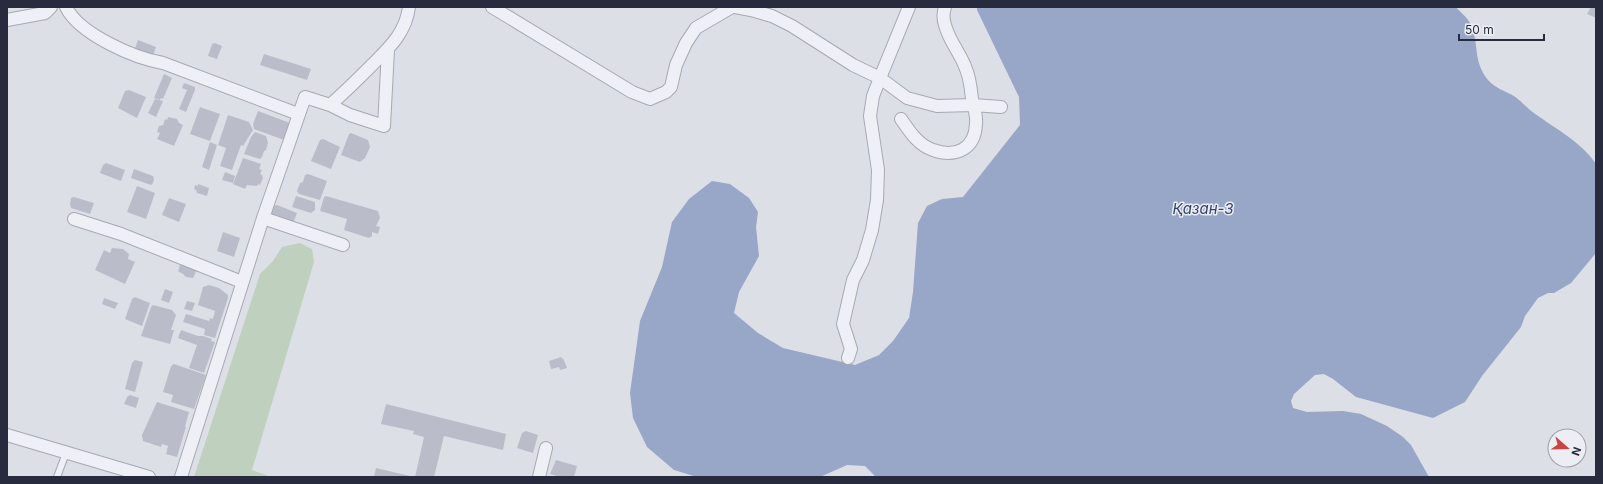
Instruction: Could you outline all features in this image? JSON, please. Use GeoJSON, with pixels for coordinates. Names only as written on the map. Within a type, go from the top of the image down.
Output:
{"type":"FeatureCollection","features":[{"type":"Feature","properties":{"kind":"street"},"geometry":{"type":"LineString","coordinates":[[7,20],[46,13],[51,7]]}},
{"type":"Feature","properties":{"kind":"street"},"geometry":{"type":"LineString","coordinates":[[66,7],[69,14],[83,27],[115,47],[148,60],[163,63],[298,114]]}},
{"type":"Feature","properties":{"kind":"street"},"geometry":{"type":"LineString","coordinates":[[492,7],[632,92],[650,99],[666,92],[671,87],[676,65],[686,43],[696,28],[732,7]]}},
{"type":"Feature","properties":{"kind":"street"},"geometry":{"type":"LineString","coordinates":[[736,7],[772,16],[853,65],[880,78],[907,98],[937,106],[973,105],[1001,107]]}},
{"type":"Feature","properties":{"kind":"street"},"geometry":{"type":"LineString","coordinates":[[848,358],[851,349],[843,324],[853,280],[863,260],[872,230],[877,200],[878,170],[870,116],[873,96],[909,7]]}},
{"type":"Feature","properties":{"kind":"street"},"geometry":{"type":"LineString","coordinates":[[901,119],[918,142],[926,148],[941,153],[955,153],[966,148],[973,139],[976,123],[967,71],[961,56],[951,41],[945,25],[943,13],[945,7]]}},
{"type":"Feature","properties":{"kind":"street"},"geometry":{"type":"LineString","coordinates":[[330,105],[355,83],[388,50],[404,27],[409,8]]}},
{"type":"Feature","properties":{"kind":"street"},"geometry":{"type":"LineString","coordinates":[[181,477],[242,282],[305,97],[330,105],[350,115],[384,126],[388,50]]}},
{"type":"Feature","properties":{"kind":"street"},"geometry":{"type":"LineString","coordinates":[[263,218],[343,245]]}},
{"type":"Feature","properties":{"kind":"street"},"geometry":{"type":"LineString","coordinates":[[74,219],[121,234],[242,282]]}},
{"type":"Feature","properties":{"kind":"street"},"geometry":{"type":"LineString","coordinates":[[7,435],[149,477]]}},
{"type":"Feature","properties":{"kind":"street"},"geometry":{"type":"LineString","coordinates":[[539,477],[546,448]]}},
{"type":"Feature","properties":{"kind":"lane"},"geometry":{"type":"LineString","coordinates":[[57,477],[66,453]]}},
{"type":"Feature","properties":{"kind":"green space"},"geometry":{"type":"Polygon","coordinates":[[[300,243],[312,249],[314,262],[252,470],[271,477],[194,477],[260,274],[273,261],[282,247],[300,243]]]}},
{"type":"Feature","properties":{"kind":"water","name":"Қазан-3"},"geometry":{"type":"Polygon","coordinates":[[[977,7],[1456,7],[1470,23],[1475,38],[1480,65],[1488,80],[1497,87],[1514,96],[1530,110],[1574,141],[1596,164],[1596,253],[1571,283],[1554,293],[1548,293],[1538,298],[1525,316],[1521,327],[1482,376],[1465,402],[1433,418],[1356,397],[1324,374],[1315,375],[1294,394],[1291,401],[1293,408],[1307,412],[1343,411],[1361,414],[1387,426],[1403,437],[1411,445],[1429,477],[876,477],[865,466],[847,465],[820,477],[697,477],[674,470],[647,447],[633,418],[630,393],[640,321],[662,267],[672,222],[689,199],[712,181],[730,184],[749,198],[758,212],[756,227],[759,256],[739,292],[734,313],[758,333],[783,348],[855,365],[879,355],[893,341],[909,318],[913,292],[918,223],[927,206],[942,199],[963,197],[1020,125],[1019,97],[977,10],[977,7]]]}},
{"type":"Feature","properties":{"kind":"building"},"geometry":{"type":"Polygon","coordinates":[[[1591,7],[1596,7],[1596,18],[1587,14],[1591,7]]]}},
{"type":"Feature","properties":{"kind":"building"},"geometry":{"type":"Polygon","coordinates":[[[138,40],[156,47],[152,58],[134,51],[138,40]]]}},
{"type":"Feature","properties":{"kind":"building"},"geometry":{"type":"Polygon","coordinates":[[[215,43],[222,46],[217,59],[208,56],[212,44],[215,43]]]}},
{"type":"Feature","properties":{"kind":"building"},"geometry":{"type":"Polygon","coordinates":[[[264,54],[311,69],[307,80],[260,65],[264,54]]]}},
{"type":"Feature","properties":{"kind":"building"},"geometry":{"type":"Polygon","coordinates":[[[164,74],[172,78],[163,99],[161,98],[160,100],[154,98],[164,74]]]}},
{"type":"Feature","properties":{"kind":"building"},"geometry":{"type":"Polygon","coordinates":[[[184,83],[195,87],[186,112],[179,109],[187,90],[182,88],[184,83]]]}},
{"type":"Feature","properties":{"kind":"building"},"geometry":{"type":"Polygon","coordinates":[[[129,90],[146,97],[137,118],[118,108],[125,91],[129,90]]]}},
{"type":"Feature","properties":{"kind":"building"},"geometry":{"type":"Polygon","coordinates":[[[155,99],[163,101],[156,117],[148,113],[155,99]]]}},
{"type":"Feature","properties":{"kind":"building"},"geometry":{"type":"Polygon","coordinates":[[[200,107],[220,114],[210,141],[190,134],[200,107]]]}},
{"type":"Feature","properties":{"kind":"building"},"geometry":{"type":"Polygon","coordinates":[[[258,111],[290,123],[284,140],[254,129],[253,124],[258,111]]]}},
{"type":"Feature","properties":{"kind":"building"},"geometry":{"type":"Polygon","coordinates":[[[228,115],[249,122],[253,130],[243,146],[241,145],[232,170],[220,166],[226,148],[218,145],[228,115]]]}},
{"type":"Feature","properties":{"kind":"building"},"geometry":{"type":"Polygon","coordinates":[[[168,117],[177,119],[179,123],[183,125],[174,146],[157,139],[160,133],[157,132],[159,126],[163,125],[165,119],[167,120],[168,117]]]}},
{"type":"Feature","properties":{"kind":"building"},"geometry":{"type":"Polygon","coordinates":[[[255,132],[266,136],[268,143],[266,150],[260,159],[244,154],[251,137],[255,132]]]}},
{"type":"Feature","properties":{"kind":"building"},"geometry":{"type":"Polygon","coordinates":[[[351,133],[368,140],[370,147],[365,158],[360,162],[341,155],[349,134],[351,133]]]}},
{"type":"Feature","properties":{"kind":"building"},"geometry":{"type":"Polygon","coordinates":[[[323,139],[340,147],[331,169],[311,161],[320,140],[323,139]]]}},
{"type":"Feature","properties":{"kind":"building"},"geometry":{"type":"Polygon","coordinates":[[[210,142],[217,145],[209,170],[202,167],[210,142]]]}},
{"type":"Feature","properties":{"kind":"building"},"geometry":{"type":"Polygon","coordinates":[[[243,158],[261,164],[259,169],[262,170],[260,174],[263,178],[260,185],[247,185],[245,189],[233,184],[243,158]]]}},
{"type":"Feature","properties":{"kind":"building"},"geometry":{"type":"Polygon","coordinates":[[[106,163],[125,170],[121,181],[100,173],[103,165],[106,163]]]}},
{"type":"Feature","properties":{"kind":"building"},"geometry":{"type":"Polygon","coordinates":[[[134,169],[153,176],[153,183],[151,185],[131,178],[134,169]]]}},
{"type":"Feature","properties":{"kind":"building"},"geometry":{"type":"Polygon","coordinates":[[[225,172],[235,176],[233,183],[222,180],[225,172]]]}},
{"type":"Feature","properties":{"kind":"building"},"geometry":{"type":"Polygon","coordinates":[[[308,174],[327,181],[320,200],[299,194],[297,191],[300,183],[303,182],[305,175],[308,174]]]}},
{"type":"Feature","properties":{"kind":"building"},"geometry":{"type":"Polygon","coordinates":[[[198,184],[209,188],[207,196],[197,193],[194,189],[195,185],[198,186],[198,184]]]}},
{"type":"Feature","properties":{"kind":"building"},"geometry":{"type":"Polygon","coordinates":[[[137,186],[155,193],[146,219],[127,212],[137,186]]]}},
{"type":"Feature","properties":{"kind":"building"},"geometry":{"type":"Polygon","coordinates":[[[296,196],[315,202],[315,210],[311,213],[292,207],[296,196]]]}},
{"type":"Feature","properties":{"kind":"building"},"geometry":{"type":"Polygon","coordinates":[[[326,196],[378,211],[380,218],[376,226],[380,227],[378,234],[372,232],[372,236],[369,238],[344,230],[347,219],[320,211],[324,197],[326,196]]]}},
{"type":"Feature","properties":{"kind":"building"},"geometry":{"type":"Polygon","coordinates":[[[74,197],[94,203],[90,214],[71,208],[71,198],[74,197]]]}},
{"type":"Feature","properties":{"kind":"building"},"geometry":{"type":"Polygon","coordinates":[[[169,198],[186,204],[179,222],[162,215],[169,198]]]}},
{"type":"Feature","properties":{"kind":"building"},"geometry":{"type":"Polygon","coordinates":[[[277,205],[297,213],[293,223],[271,214],[274,206],[277,205]]]}},
{"type":"Feature","properties":{"kind":"building"},"geometry":{"type":"Polygon","coordinates":[[[223,232],[240,238],[234,257],[217,251],[223,232]]]}},
{"type":"Feature","properties":{"kind":"building"},"geometry":{"type":"Polygon","coordinates":[[[112,248],[123,249],[129,254],[128,259],[135,262],[125,284],[95,270],[104,250],[110,253],[112,248]]]}},
{"type":"Feature","properties":{"kind":"building"},"geometry":{"type":"Polygon","coordinates":[[[181,262],[197,270],[193,278],[186,277],[178,271],[181,262]]]}},
{"type":"Feature","properties":{"kind":"building"},"geometry":{"type":"Polygon","coordinates":[[[209,285],[219,288],[228,295],[215,338],[204,335],[205,329],[183,322],[186,314],[209,321],[210,318],[213,319],[215,311],[198,305],[203,287],[209,285]]]}},
{"type":"Feature","properties":{"kind":"building"},"geometry":{"type":"Polygon","coordinates":[[[165,289],[173,292],[169,303],[161,300],[165,289]]]}},
{"type":"Feature","properties":{"kind":"building"},"geometry":{"type":"Polygon","coordinates":[[[135,297],[150,303],[142,326],[125,319],[132,299],[135,297]]]}},
{"type":"Feature","properties":{"kind":"building"},"geometry":{"type":"Polygon","coordinates":[[[104,298],[118,303],[115,309],[102,304],[104,298]]]}},
{"type":"Feature","properties":{"kind":"building"},"geometry":{"type":"Polygon","coordinates":[[[187,301],[195,303],[192,311],[184,309],[187,301]]]}},
{"type":"Feature","properties":{"kind":"building"},"geometry":{"type":"Polygon","coordinates":[[[153,305],[172,310],[176,315],[171,330],[174,330],[170,344],[141,336],[153,305]]]}},
{"type":"Feature","properties":{"kind":"building"},"geometry":{"type":"Polygon","coordinates":[[[181,330],[212,339],[211,341],[215,342],[204,373],[189,368],[197,345],[178,338],[181,330]]]}},
{"type":"Feature","properties":{"kind":"building"},"geometry":{"type":"Polygon","coordinates":[[[561,357],[567,368],[560,370],[559,367],[551,369],[549,361],[561,357]]]}},
{"type":"Feature","properties":{"kind":"building"},"geometry":{"type":"Polygon","coordinates":[[[135,360],[143,362],[135,392],[125,389],[132,363],[135,360]]]}},
{"type":"Feature","properties":{"kind":"building"},"geometry":{"type":"Polygon","coordinates":[[[174,364],[206,375],[194,409],[171,402],[173,395],[163,392],[171,366],[174,364]]]}},
{"type":"Feature","properties":{"kind":"building"},"geometry":{"type":"Polygon","coordinates":[[[130,395],[139,398],[136,408],[124,404],[127,397],[130,395]]]}},
{"type":"Feature","properties":{"kind":"building"},"geometry":{"type":"Polygon","coordinates":[[[157,402],[189,412],[177,457],[166,454],[168,446],[162,444],[161,447],[143,441],[142,435],[157,402]]]}},
{"type":"Feature","properties":{"kind":"building"},"geometry":{"type":"Polygon","coordinates":[[[386,404],[506,434],[503,450],[444,436],[434,477],[415,477],[424,437],[413,434],[414,431],[381,424],[386,404]]]}},
{"type":"Feature","properties":{"kind":"building"},"geometry":{"type":"Polygon","coordinates":[[[526,431],[538,435],[533,453],[517,448],[522,433],[526,431]]]}},
{"type":"Feature","properties":{"kind":"building"},"geometry":{"type":"Polygon","coordinates":[[[556,460],[577,466],[574,477],[560,477],[550,474],[556,460]]]}},
{"type":"Feature","properties":{"kind":"building"},"geometry":{"type":"Polygon","coordinates":[[[376,468],[410,476],[410,477],[374,477],[376,468]]]}}]}
